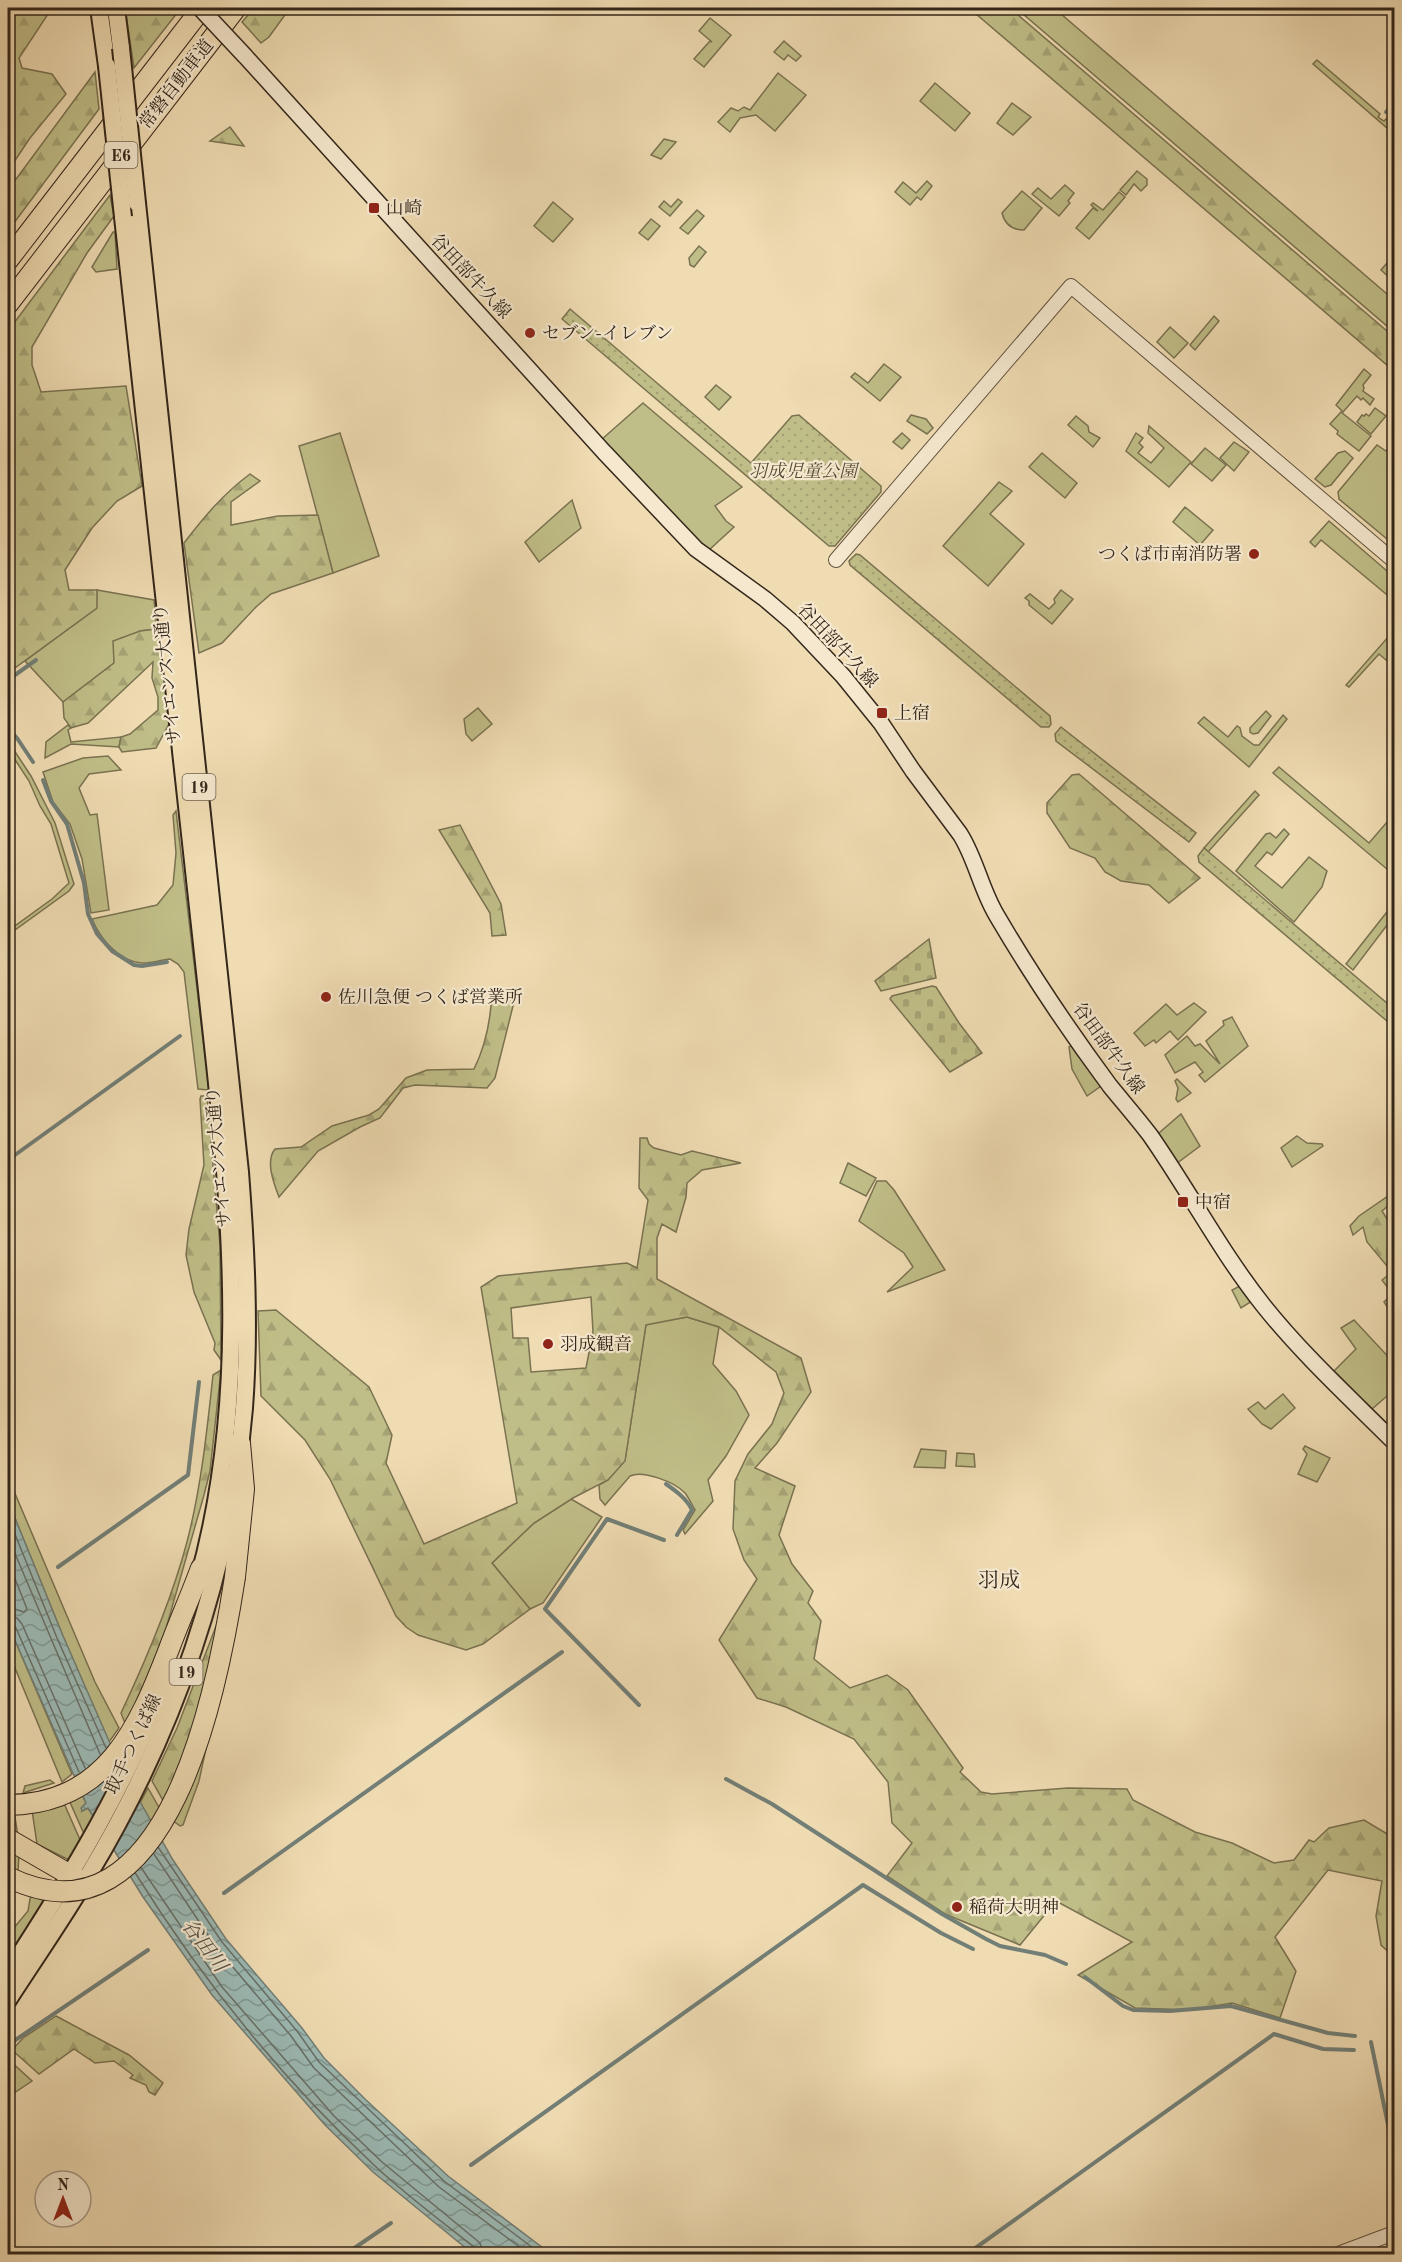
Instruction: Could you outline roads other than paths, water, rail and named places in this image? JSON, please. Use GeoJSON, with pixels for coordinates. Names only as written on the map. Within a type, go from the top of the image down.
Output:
{"type":"FeatureCollection","features":[{"type":"Feature","properties":{"kind":"highway","name":"常磐自動車道"},"geometry":{"type":"LineString","coordinates":[[8,260],[201,8]]}},
{"type":"Feature","properties":{"kind":"highway","name":"常磐自動車道"},"geometry":{"type":"LineString","coordinates":[[8,304],[236,8]]}},
{"type":"Feature","properties":{"kind":"highway"},"geometry":{"type":"LineString","coordinates":[[8,1877],[45,1890],[73,1890],[98,1883],[132,1861],[153,1837],[164,1818],[197,1745],[218,1673],[235,1577],[243,1489],[240,1443]]}},
{"type":"Feature","properties":{"kind":"highway"},"geometry":{"type":"LineString","coordinates":[[9,1805],[36,1803],[67,1793],[89,1780],[108,1763],[138,1719],[153,1689],[201,1568]]}},
{"type":"Feature","properties":{"kind":"highway"},"geometry":{"type":"LineString","coordinates":[[10,1841],[78,1879]]}},
{"type":"Feature","properties":{"kind":"main road","name":"サイエンス大通り"},"geometry":{"type":"LineString","coordinates":[[99,8],[226,1172],[232,1294],[231,1360]]}},
{"type":"Feature","properties":{"kind":"main road","name":"サイエンス大通り"},"geometry":{"type":"LineString","coordinates":[[116,8],[240,1172],[245,1239],[246,1373]]}},
{"type":"Feature","properties":{"kind":"main road","name":"谷田部牛久線"},"geometry":{"type":"LineString","coordinates":[[201,8],[604,452],[696,549],[765,599],[793,623],[853,687],[965,842],[995,914],[1046,993],[1092,1061],[1149,1135],[1223,1249],[1263,1305],[1297,1344],[1395,1443]]}},
{"type":"Feature","properties":{"kind":"main road","name":"取手つくば線"},"geometry":{"type":"LineString","coordinates":[[8,1973],[78,1879],[105,1815],[148,1725],[172,1665],[201,1568],[223,1466],[231,1360]]}},
{"type":"Feature","properties":{"kind":"main road","name":"取手つくば線"},"geometry":{"type":"LineString","coordinates":[[8,2000],[149,1761],[188,1668],[216,1572],[233,1494],[246,1373]]}},
{"type":"Feature","properties":{"kind":"street"},"geometry":{"type":"LineString","coordinates":[[836,560],[1071,286],[1395,561]]}},
{"type":"Feature","properties":{"kind":"street"},"geometry":{"type":"LineString","coordinates":[[1338,2254],[1395,2233]]}},
{"type":"Feature","properties":{"kind":"water","name":"谷田川"},"geometry":{"type":"Polygon","coordinates":[[[8,1501],[63,1636],[120,1766],[173,1860],[226,1939],[302,2028],[324,2058],[366,2100],[448,2176],[551,2254],[473,2254],[373,2172],[325,2125],[212,1995],[143,1897],[88,1808],[82,1811],[81,1808],[86,1803],[8,1624],[8,1501]]]}},
{"type":"Feature","properties":{"kind":"waterway"},"geometry":{"type":"LineString","coordinates":[[1386,112],[1394,103]]}},
{"type":"Feature","properties":{"kind":"waterway"},"geometry":{"type":"LineString","coordinates":[[8,680],[36,660]]}},
{"type":"Feature","properties":{"kind":"waterway"},"geometry":{"type":"LineString","coordinates":[[8,728],[33,762]]}},
{"type":"Feature","properties":{"kind":"waterway"},"geometry":{"type":"LineString","coordinates":[[43,780],[51,801],[67,824],[84,883],[88,914],[97,934],[112,951],[134,965],[167,962]]}},
{"type":"Feature","properties":{"kind":"waterway"},"geometry":{"type":"LineString","coordinates":[[8,1160],[180,1036]]}},
{"type":"Feature","properties":{"kind":"waterway"},"geometry":{"type":"LineString","coordinates":[[58,1567],[188,1475],[199,1382]]}},
{"type":"Feature","properties":{"kind":"waterway"},"geometry":{"type":"LineString","coordinates":[[666,1484],[677,1492],[692,1510],[677,1535]]}},
{"type":"Feature","properties":{"kind":"waterway"},"geometry":{"type":"LineString","coordinates":[[639,1705],[545,1609],[607,1519],[664,1540]]}},
{"type":"Feature","properties":{"kind":"waterway"},"geometry":{"type":"LineString","coordinates":[[224,1893],[562,1652]]}},
{"type":"Feature","properties":{"kind":"waterway"},"geometry":{"type":"LineString","coordinates":[[726,1779],[772,1804],[942,1914],[986,1939],[1000,1946],[1045,1955],[1066,1964]]}},
{"type":"Feature","properties":{"kind":"waterway"},"geometry":{"type":"LineString","coordinates":[[471,2165],[863,1885],[941,1933],[973,1949]]}},
{"type":"Feature","properties":{"kind":"waterway"},"geometry":{"type":"LineString","coordinates":[[11,2043],[148,1950]]}},
{"type":"Feature","properties":{"kind":"waterway"},"geometry":{"type":"LineString","coordinates":[[1085,1977],[1123,2006],[1133,2010],[1170,2011],[1231,2006],[1328,2033],[1355,2036]]}},
{"type":"Feature","properties":{"kind":"waterway"},"geometry":{"type":"LineString","coordinates":[[967,2254],[1274,2034],[1323,2049],[1354,2050]]}},
{"type":"Feature","properties":{"kind":"waterway"},"geometry":{"type":"LineString","coordinates":[[1371,2042],[1394,2154]]}},
{"type":"Feature","properties":{"kind":"waterway"},"geometry":{"type":"LineString","coordinates":[[353,2249],[391,2223]]}},
{"type":"Feature","properties":{"kind":"place","name":"山崎"},"geometry":{"type":"Point","coordinates":[374,208]}},
{"type":"Feature","properties":{"kind":"place","name":"セブン-イレブン"},"geometry":{"type":"Point","coordinates":[530,333]}},
{"type":"Feature","properties":{"kind":"place","name":"つくば市南消防署"},"geometry":{"type":"Point","coordinates":[1254,554]}},
{"type":"Feature","properties":{"kind":"place","name":"上宿"},"geometry":{"type":"Point","coordinates":[882,713]}},
{"type":"Feature","properties":{"kind":"place","name":"佐川急便 つくば営業所"},"geometry":{"type":"Point","coordinates":[326,997]}},
{"type":"Feature","properties":{"kind":"place","name":"中宿"},"geometry":{"type":"Point","coordinates":[1183,1202]}},
{"type":"Feature","properties":{"kind":"place","name":"羽成観音"},"geometry":{"type":"Point","coordinates":[548,1344]}},
{"type":"Feature","properties":{"kind":"place","name":"稲荷大明神"},"geometry":{"type":"Point","coordinates":[957,1907]}},
{"type":"Feature","properties":{"kind":"district","name":"羽成"},"geometry":{"type":"Point","coordinates":[999,1580]}},
{"type":"Feature","properties":{"kind":"park label","name":"羽成児童公園"},"geometry":{"type":"Point","coordinates":[803,471]}}]}
